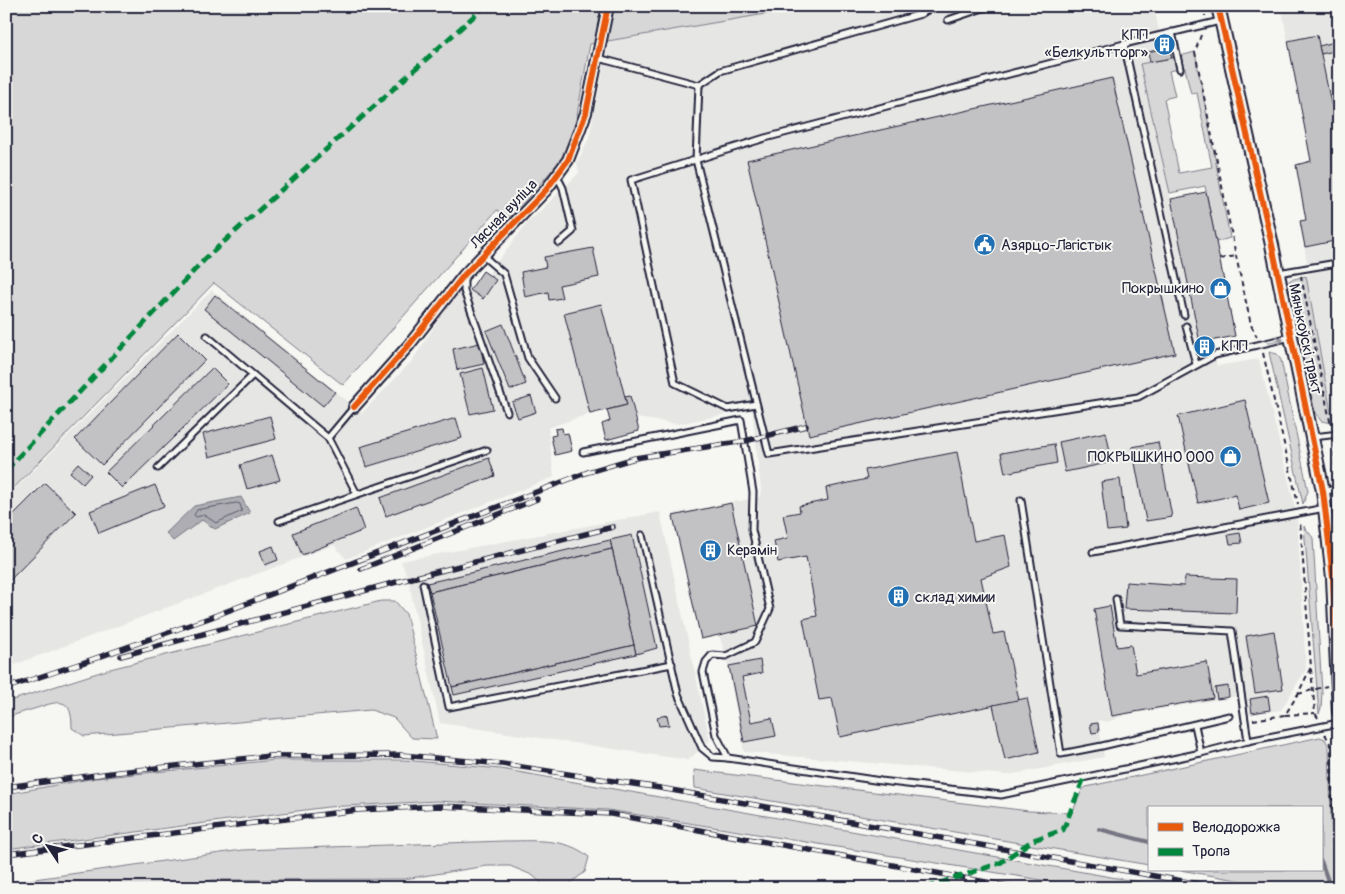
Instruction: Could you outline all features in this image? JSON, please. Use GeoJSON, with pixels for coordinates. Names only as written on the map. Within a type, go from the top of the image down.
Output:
{"type":"FeatureCollection","features":[{"type":"Feature","properties":{"kind":"street","name":"Лясная вуліца"},"geometry":{"type":"LineString","coordinates":[[354,407],[409,345],[464,275],[557,176],[568,160],[586,113],[608,6]]}},
{"type":"Feature","properties":{"kind":"street","name":"Мянькоўскі тракт"},"geometry":{"type":"LineString","coordinates":[[1218,6],[1278,273],[1326,508],[1336,579],[1339,712]]}},
{"type":"Feature","properties":{"kind":"lane"},"geometry":{"type":"LineString","coordinates":[[597,58],[698,85],[720,71],[921,14],[934,6]]}},
{"type":"Feature","properties":{"kind":"lane"},"geometry":{"type":"LineString","coordinates":[[948,20],[989,6]]}},
{"type":"Feature","properties":{"kind":"lane"},"geometry":{"type":"LineString","coordinates":[[756,404],[728,409],[675,383],[631,180],[765,138],[1124,44],[1220,21]]}},
{"type":"Feature","properties":{"kind":"lane"},"geometry":{"type":"LineString","coordinates":[[1172,32],[1180,69]]}},
{"type":"Feature","properties":{"kind":"lane"},"geometry":{"type":"LineString","coordinates":[[1124,44],[1184,315]]}},
{"type":"Feature","properties":{"kind":"lane"},"geometry":{"type":"LineString","coordinates":[[698,85],[696,160],[769,454],[1138,397],[1215,355],[1291,337]]}},
{"type":"Feature","properties":{"kind":"lane"},"geometry":{"type":"LineString","coordinates":[[557,176],[563,188],[573,231],[559,243]]}},
{"type":"Feature","properties":{"kind":"lane"},"geometry":{"type":"LineString","coordinates":[[482,255],[504,274],[528,358],[555,398]]}},
{"type":"Feature","properties":{"kind":"lane"},"geometry":{"type":"LineString","coordinates":[[1278,273],[1331,264]]}},
{"type":"Feature","properties":{"kind":"lane"},"geometry":{"type":"LineString","coordinates":[[464,275],[464,292],[506,412]]}},
{"type":"Feature","properties":{"kind":"lane"},"geometry":{"type":"LineString","coordinates":[[1186,326],[1196,364]]}},
{"type":"Feature","properties":{"kind":"lane"},"geometry":{"type":"LineString","coordinates":[[207,336],[328,438],[358,494]]}},
{"type":"Feature","properties":{"kind":"lane"},"geometry":{"type":"LineString","coordinates":[[158,468],[253,374]]}},
{"type":"Feature","properties":{"kind":"lane"},"geometry":{"type":"LineString","coordinates":[[328,438],[354,407]]}},
{"type":"Feature","properties":{"kind":"lane"},"geometry":{"type":"LineString","coordinates":[[583,452],[741,420],[753,492],[752,530],[770,609],[755,642],[726,656],[712,655],[706,662],[703,672],[716,735],[728,758]]}},
{"type":"Feature","properties":{"kind":"lane"},"geometry":{"type":"LineString","coordinates":[[1313,437],[1336,435]]}},
{"type":"Feature","properties":{"kind":"lane"},"geometry":{"type":"LineString","coordinates":[[280,521],[487,450]]}},
{"type":"Feature","properties":{"kind":"lane"},"geometry":{"type":"LineString","coordinates":[[1323,491],[1338,489]]}},
{"type":"Feature","properties":{"kind":"lane"},"geometry":{"type":"LineString","coordinates":[[1020,500],[1061,754],[1229,716]]}},
{"type":"Feature","properties":{"kind":"lane"},"geometry":{"type":"LineString","coordinates":[[1093,552],[1326,508]]}},
{"type":"Feature","properties":{"kind":"lane"},"geometry":{"type":"LineString","coordinates":[[642,535],[678,694],[702,748],[713,757],[882,781],[1001,795],[1339,723]]}},
{"type":"Feature","properties":{"kind":"lane"},"geometry":{"type":"LineString","coordinates":[[422,584],[449,708],[672,664]]}},
{"type":"Feature","properties":{"kind":"lane"},"geometry":{"type":"LineString","coordinates":[[1116,599],[1120,625],[1232,631],[1248,741]]}},
{"type":"Feature","properties":{"kind":"lane"},"geometry":{"type":"LineString","coordinates":[[1195,725],[1201,753]]}},
{"type":"Feature","properties":{"kind":"path"},"geometry":{"type":"LineString","coordinates":[[1204,6],[1205,25],[1195,52],[1251,325],[1261,344],[1300,514],[1315,712],[1331,746],[1332,888]]}},
{"type":"Feature","properties":{"kind":"path"},"geometry":{"type":"LineString","coordinates":[[1220,259],[1236,256]]}},
{"type":"Feature","properties":{"kind":"path"},"geometry":{"type":"LineString","coordinates":[[1299,269],[1336,435],[1338,489]]}},
{"type":"Feature","properties":{"kind":"path"},"geometry":{"type":"LineString","coordinates":[[1285,715],[1311,667]]}},
{"type":"Feature","properties":{"kind":"path"},"geometry":{"type":"LineString","coordinates":[[1298,694],[1322,688]]}},
{"type":"Feature","properties":{"kind":"path"},"geometry":{"type":"LineString","coordinates":[[1246,721],[1315,712]]}},
{"type":"Feature","properties":{"kind":"shaded area"},"geometry":{"type":"Polygon","coordinates":[[[6,6],[783,6],[777,12],[590,44],[574,131],[561,160],[510,218],[497,210],[343,385],[214,283],[6,496],[6,6]]]}},
{"type":"Feature","properties":{"kind":"shaded area"},"geometry":{"type":"Polygon","coordinates":[[[799,6],[1154,6],[1161,41],[1168,40],[1172,58],[1140,65],[1171,199],[1206,192],[1235,336],[1212,340],[1217,366],[1259,359],[1297,515],[1306,669],[1281,710],[1248,715],[1244,695],[1125,715],[1108,722],[1098,720],[1104,757],[1008,775],[744,752],[726,656],[719,635],[701,639],[673,514],[760,497],[761,490],[752,409],[678,424],[636,418],[629,396],[625,398],[627,405],[591,413],[548,428],[554,477],[346,559],[334,545],[6,668],[6,498],[212,290],[362,413],[412,361],[459,288],[468,295],[483,271],[488,274],[531,218],[579,173],[577,163],[589,138],[609,41],[777,12],[799,6]]]}},
{"type":"Feature","properties":{"kind":"shaded area"},"geometry":{"type":"Polygon","coordinates":[[[1281,6],[1339,6],[1339,422],[1333,423],[1306,276],[1309,274],[1300,221],[1306,220],[1296,165],[1311,160],[1281,6]]]}},
{"type":"Feature","properties":{"kind":"shaded area"},"geometry":{"type":"Polygon","coordinates":[[[1195,52],[1230,238],[1216,242],[1205,186],[1170,193],[1140,64],[1175,57],[1178,69],[1169,71],[1175,96],[1164,99],[1179,173],[1212,167],[1197,93],[1191,94],[1180,56],[1195,52]]]}},
{"type":"Feature","properties":{"kind":"shaded area"},"geometry":{"type":"Polygon","coordinates":[[[1306,276],[1333,423],[1321,421],[1315,412],[1287,286],[1290,280],[1306,276]]]}},
{"type":"Feature","properties":{"kind":"shaded area"},"geometry":{"type":"Polygon","coordinates":[[[1269,352],[1277,354],[1281,360],[1308,491],[1303,504],[1269,352]]]}},
{"type":"Feature","properties":{"kind":"shaded area"},"geometry":{"type":"Polygon","coordinates":[[[660,512],[710,741],[688,760],[440,723],[408,579],[401,561],[660,512]]]}},
{"type":"Feature","properties":{"kind":"shaded area"},"geometry":{"type":"Polygon","coordinates":[[[1304,526],[1313,538],[1322,693],[1319,714],[1304,526]]]}},
{"type":"Feature","properties":{"kind":"shaded area"},"geometry":{"type":"Polygon","coordinates":[[[381,601],[395,601],[406,614],[437,739],[412,738],[394,718],[371,710],[84,736],[72,728],[70,711],[63,703],[52,703],[6,718],[6,702],[110,669],[381,601]]]}},
{"type":"Feature","properties":{"kind":"shaded area"},"geometry":{"type":"Polygon","coordinates":[[[1320,737],[1325,739],[1329,747],[1333,888],[1283,888],[1191,872],[1322,872],[1322,806],[1148,806],[1148,865],[695,788],[694,770],[1029,811],[1072,813],[1082,790],[1086,787],[1320,737]]]}},
{"type":"Feature","properties":{"kind":"shaded area"},"geometry":{"type":"Polygon","coordinates":[[[276,760],[404,760],[501,769],[1173,888],[1091,888],[608,810],[437,801],[328,807],[6,849],[6,794],[95,778],[276,760]]]}},
{"type":"Feature","properties":{"kind":"shaded area"},"geometry":{"type":"Polygon","coordinates":[[[538,841],[570,846],[589,857],[585,872],[564,888],[547,888],[532,875],[510,866],[487,866],[404,879],[212,880],[184,888],[6,888],[6,883],[242,850],[538,841]]]}},
{"type":"Feature","properties":{"kind":"water"},"geometry":{"type":"Polygon","coordinates":[[[241,497],[250,513],[215,529],[202,520],[173,541],[166,533],[194,506],[241,497]]]}},
{"type":"Feature","properties":{"kind":"building"},"geometry":{"type":"Polygon","coordinates":[[[1317,35],[1339,143],[1339,240],[1305,247],[1300,221],[1306,220],[1296,165],[1311,161],[1288,41],[1317,35]]]}},
{"type":"Feature","properties":{"kind":"building","name":"КПП «Белкультторг»"},"geometry":{"type":"Polygon","coordinates":[[[1168,40],[1169,47],[1160,49],[1158,42],[1168,40]]]}},
{"type":"Feature","properties":{"kind":"building"},"geometry":{"type":"Polygon","coordinates":[[[1339,41],[1339,50],[1321,54],[1319,46],[1339,41]]]}},
{"type":"Feature","properties":{"kind":"building"},"geometry":{"type":"Polygon","coordinates":[[[1169,47],[1172,58],[1150,62],[1148,52],[1169,47]]]}},
{"type":"Feature","properties":{"kind":"building"},"geometry":{"type":"Polygon","coordinates":[[[1112,78],[1175,353],[809,435],[747,160],[1112,78]]]}},
{"type":"Feature","properties":{"kind":"building"},"geometry":{"type":"Polygon","coordinates":[[[1206,192],[1235,336],[1200,343],[1171,199],[1206,192]]]}},
{"type":"Feature","properties":{"kind":"building"},"geometry":{"type":"Polygon","coordinates":[[[593,248],[599,277],[559,285],[562,298],[549,300],[548,292],[525,297],[521,272],[546,267],[544,257],[593,248]]]}},
{"type":"Feature","properties":{"kind":"building"},"geometry":{"type":"Polygon","coordinates":[[[483,271],[496,280],[483,299],[470,290],[483,271]]]}},
{"type":"Feature","properties":{"kind":"building"},"geometry":{"type":"Polygon","coordinates":[[[215,295],[335,392],[323,406],[204,309],[215,295]]]}},
{"type":"Feature","properties":{"kind":"building"},"geometry":{"type":"Polygon","coordinates":[[[601,304],[627,405],[590,414],[564,313],[601,304]]]}},
{"type":"Feature","properties":{"kind":"building"},"geometry":{"type":"Polygon","coordinates":[[[503,324],[526,384],[510,390],[486,331],[503,324]]]}},
{"type":"Feature","properties":{"kind":"building"},"geometry":{"type":"Polygon","coordinates":[[[178,333],[205,360],[102,465],[75,439],[178,333]]]}},
{"type":"Feature","properties":{"kind":"building","name":"КПП"},"geometry":{"type":"Polygon","coordinates":[[[1212,340],[1213,348],[1198,351],[1197,343],[1212,340]]]}},
{"type":"Feature","properties":{"kind":"building"},"geometry":{"type":"Polygon","coordinates":[[[480,343],[484,364],[457,370],[453,349],[480,343]]]}},
{"type":"Feature","properties":{"kind":"building"},"geometry":{"type":"Polygon","coordinates":[[[212,368],[228,384],[122,488],[106,472],[212,368]]]}},
{"type":"Feature","properties":{"kind":"building"},"geometry":{"type":"Polygon","coordinates":[[[483,368],[493,409],[470,414],[460,374],[483,368]]]}},
{"type":"Feature","properties":{"kind":"building"},"geometry":{"type":"Polygon","coordinates":[[[531,396],[536,412],[518,418],[512,402],[531,396]]]}},
{"type":"Feature","properties":{"kind":"building"},"geometry":{"type":"Polygon","coordinates":[[[630,396],[639,431],[606,440],[602,424],[610,421],[607,410],[627,405],[625,397],[630,396]]]}},
{"type":"Feature","properties":{"kind":"building"},"geometry":{"type":"Polygon","coordinates":[[[1245,400],[1269,503],[1239,510],[1236,495],[1198,503],[1178,416],[1245,400]]]}},
{"type":"Feature","properties":{"kind":"building"},"geometry":{"type":"Polygon","coordinates":[[[270,416],[276,439],[209,457],[203,434],[270,416]]]}},
{"type":"Feature","properties":{"kind":"building"},"geometry":{"type":"Polygon","coordinates":[[[456,418],[462,438],[366,467],[360,447],[456,418]]]}},
{"type":"Feature","properties":{"kind":"building"},"geometry":{"type":"Polygon","coordinates":[[[562,428],[563,434],[568,433],[572,451],[555,455],[551,436],[556,435],[555,429],[562,428]]]}},
{"type":"Feature","properties":{"kind":"building"},"geometry":{"type":"Polygon","coordinates":[[[1106,432],[1112,462],[1065,472],[1059,442],[1106,432]]]}},
{"type":"Feature","properties":{"kind":"building"},"geometry":{"type":"Polygon","coordinates":[[[1158,442],[1172,517],[1146,521],[1132,447],[1158,442]]]}},
{"type":"Feature","properties":{"kind":"building"},"geometry":{"type":"Polygon","coordinates":[[[1054,444],[1057,463],[1005,473],[1001,453],[1054,444]]]}},
{"type":"Feature","properties":{"kind":"building","name":"склад химии"},"geometry":{"type":"Polygon","coordinates":[[[957,452],[974,541],[1005,535],[1011,567],[981,578],[993,634],[1004,632],[1019,700],[840,737],[832,698],[819,700],[803,619],[817,616],[806,557],[778,562],[774,541],[788,538],[783,515],[800,512],[799,506],[828,500],[826,488],[867,479],[865,470],[957,452]]]}},
{"type":"Feature","properties":{"kind":"building"},"geometry":{"type":"Polygon","coordinates":[[[272,455],[280,480],[247,489],[240,465],[272,455]]]}},
{"type":"Feature","properties":{"kind":"building"},"geometry":{"type":"Polygon","coordinates":[[[489,458],[495,476],[386,516],[380,498],[489,458]]]}},
{"type":"Feature","properties":{"kind":"building"},"geometry":{"type":"Polygon","coordinates":[[[78,463],[91,475],[83,484],[70,472],[78,463]]]}},
{"type":"Feature","properties":{"kind":"building"},"geometry":{"type":"Polygon","coordinates":[[[1120,479],[1126,529],[1107,531],[1101,482],[1120,479]]]}},
{"type":"Feature","properties":{"kind":"building"},"geometry":{"type":"Polygon","coordinates":[[[45,483],[76,513],[6,584],[6,522],[45,483]]]}},
{"type":"Feature","properties":{"kind":"building"},"geometry":{"type":"Polygon","coordinates":[[[155,485],[164,506],[99,533],[90,511],[155,485]]]}},
{"type":"Feature","properties":{"kind":"building","name":"Керамін"},"geometry":{"type":"Polygon","coordinates":[[[731,503],[758,626],[701,639],[673,516],[731,503]]]}},
{"type":"Feature","properties":{"kind":"building"},"geometry":{"type":"Polygon","coordinates":[[[356,508],[364,530],[302,555],[293,533],[356,508]]]}},
{"type":"Feature","properties":{"kind":"building"},"geometry":{"type":"Polygon","coordinates":[[[1240,533],[1242,543],[1230,544],[1228,535],[1240,533]]]}},
{"type":"Feature","properties":{"kind":"building"},"geometry":{"type":"Polygon","coordinates":[[[632,535],[657,648],[636,654],[610,540],[632,535]]]}},
{"type":"Feature","properties":{"kind":"building"},"geometry":{"type":"Polygon","coordinates":[[[610,540],[612,549],[430,592],[427,583],[610,540]]]}},
{"type":"Feature","properties":{"kind":"building"},"geometry":{"type":"Polygon","coordinates":[[[273,546],[278,560],[265,565],[260,551],[273,546]]]}},
{"type":"Feature","properties":{"kind":"building"},"geometry":{"type":"Polygon","coordinates":[[[612,549],[634,645],[452,687],[430,592],[612,549]]]}},
{"type":"Feature","properties":{"kind":"building"},"geometry":{"type":"Polygon","coordinates":[[[1185,577],[1237,579],[1236,613],[1124,609],[1126,582],[1184,586],[1185,577]]]}},
{"type":"Feature","properties":{"kind":"building"},"geometry":{"type":"Polygon","coordinates":[[[1110,606],[1117,647],[1131,645],[1136,674],[1207,662],[1213,698],[1112,716],[1094,609],[1110,606]]]}},
{"type":"Feature","properties":{"kind":"building"},"geometry":{"type":"Polygon","coordinates":[[[1274,631],[1283,689],[1255,693],[1246,636],[1274,631]]]}},
{"type":"Feature","properties":{"kind":"building"},"geometry":{"type":"Polygon","coordinates":[[[634,645],[636,654],[454,695],[452,687],[634,645]]]}},
{"type":"Feature","properties":{"kind":"building"},"geometry":{"type":"Polygon","coordinates":[[[760,660],[762,673],[742,677],[751,722],[772,718],[776,736],[744,742],[729,666],[760,660]]]}},
{"type":"Feature","properties":{"kind":"building"},"geometry":{"type":"Polygon","coordinates":[[[1228,686],[1229,697],[1217,699],[1215,688],[1228,686]]]}},
{"type":"Feature","properties":{"kind":"building"},"geometry":{"type":"Polygon","coordinates":[[[1268,696],[1270,710],[1252,713],[1250,699],[1268,696]]]}},
{"type":"Feature","properties":{"kind":"building"},"geometry":{"type":"Polygon","coordinates":[[[1027,698],[1039,752],[1005,760],[993,705],[1027,698]]]}},
{"type":"Feature","properties":{"kind":"building"},"geometry":{"type":"Polygon","coordinates":[[[667,715],[669,725],[659,726],[657,717],[667,715]]]}},
{"type":"Feature","properties":{"kind":"building"},"geometry":{"type":"Polygon","coordinates":[[[1098,723],[1099,732],[1092,733],[1090,724],[1098,723]]]}},
{"type":"Feature","properties":{"kind":"waterway"},"geometry":{"type":"LineString","coordinates":[[1099,829],[1148,842]]}},
{"type":"Feature","properties":{"kind":"waterway"},"geometry":{"type":"LineString","coordinates":[[1322,864],[1328,881],[1328,888]]}},
{"type":"Feature","properties":{"kind":"railway"},"geometry":{"type":"LineString","coordinates":[[6,688],[209,618],[588,472],[635,458],[745,441],[806,426]]}},
{"type":"Feature","properties":{"kind":"railway"},"geometry":{"type":"LineString","coordinates":[[361,569],[537,499]]}},
{"type":"Feature","properties":{"kind":"railway"},"geometry":{"type":"LineString","coordinates":[[121,656],[408,579],[613,527]]}},
{"type":"Feature","properties":{"kind":"railway"},"geometry":{"type":"LineString","coordinates":[[6,787],[119,772],[270,756],[402,755],[502,764],[660,788],[1222,888]]}},
{"type":"Feature","properties":{"kind":"railway"},"geometry":{"type":"LineString","coordinates":[[6,854],[358,810],[440,806],[611,814],[1019,888]]}},
{"type":"Feature","properties":{"kind":"marked path"},"geometry":{"type":"LineString","coordinates":[[6,470],[206,258],[485,6]]}},
{"type":"Feature","properties":{"kind":"marked path"},"geometry":{"type":"LineString","coordinates":[[925,888],[1000,863],[1033,840],[1063,830],[1084,778]]}},
{"type":"Feature","properties":{"kind":"cycle path"},"geometry":{"type":"LineString","coordinates":[[354,407],[409,345],[464,275],[546,190],[568,160],[586,113],[608,6]]}},
{"type":"Feature","properties":{"kind":"cycle path"},"geometry":{"type":"LineString","coordinates":[[1218,6],[1272,245],[1323,491],[1333,578],[1339,712]]}},
{"type":"Feature","properties":{"kind":"place","name":"КПП «Белкультторг»"},"geometry":{"type":"Point","coordinates":[1164,44]}},
{"type":"Feature","properties":{"kind":"place","name":"Азярцо-Лагістык"},"geometry":{"type":"Point","coordinates":[985,245]}},
{"type":"Feature","properties":{"kind":"place","name":"Покрышкино"},"geometry":{"type":"Point","coordinates":[1220,288]}},
{"type":"Feature","properties":{"kind":"place","name":"КПП"},"geometry":{"type":"Point","coordinates":[1205,346]}},
{"type":"Feature","properties":{"kind":"place","name":"ПОКРЫШКИНО ООО"},"geometry":{"type":"Point","coordinates":[1230,457]}},
{"type":"Feature","properties":{"kind":"place","name":"Керамін"},"geometry":{"type":"Point","coordinates":[711,550]}},
{"type":"Feature","properties":{"kind":"place","name":"склад химии"},"geometry":{"type":"Point","coordinates":[899,597]}}]}
